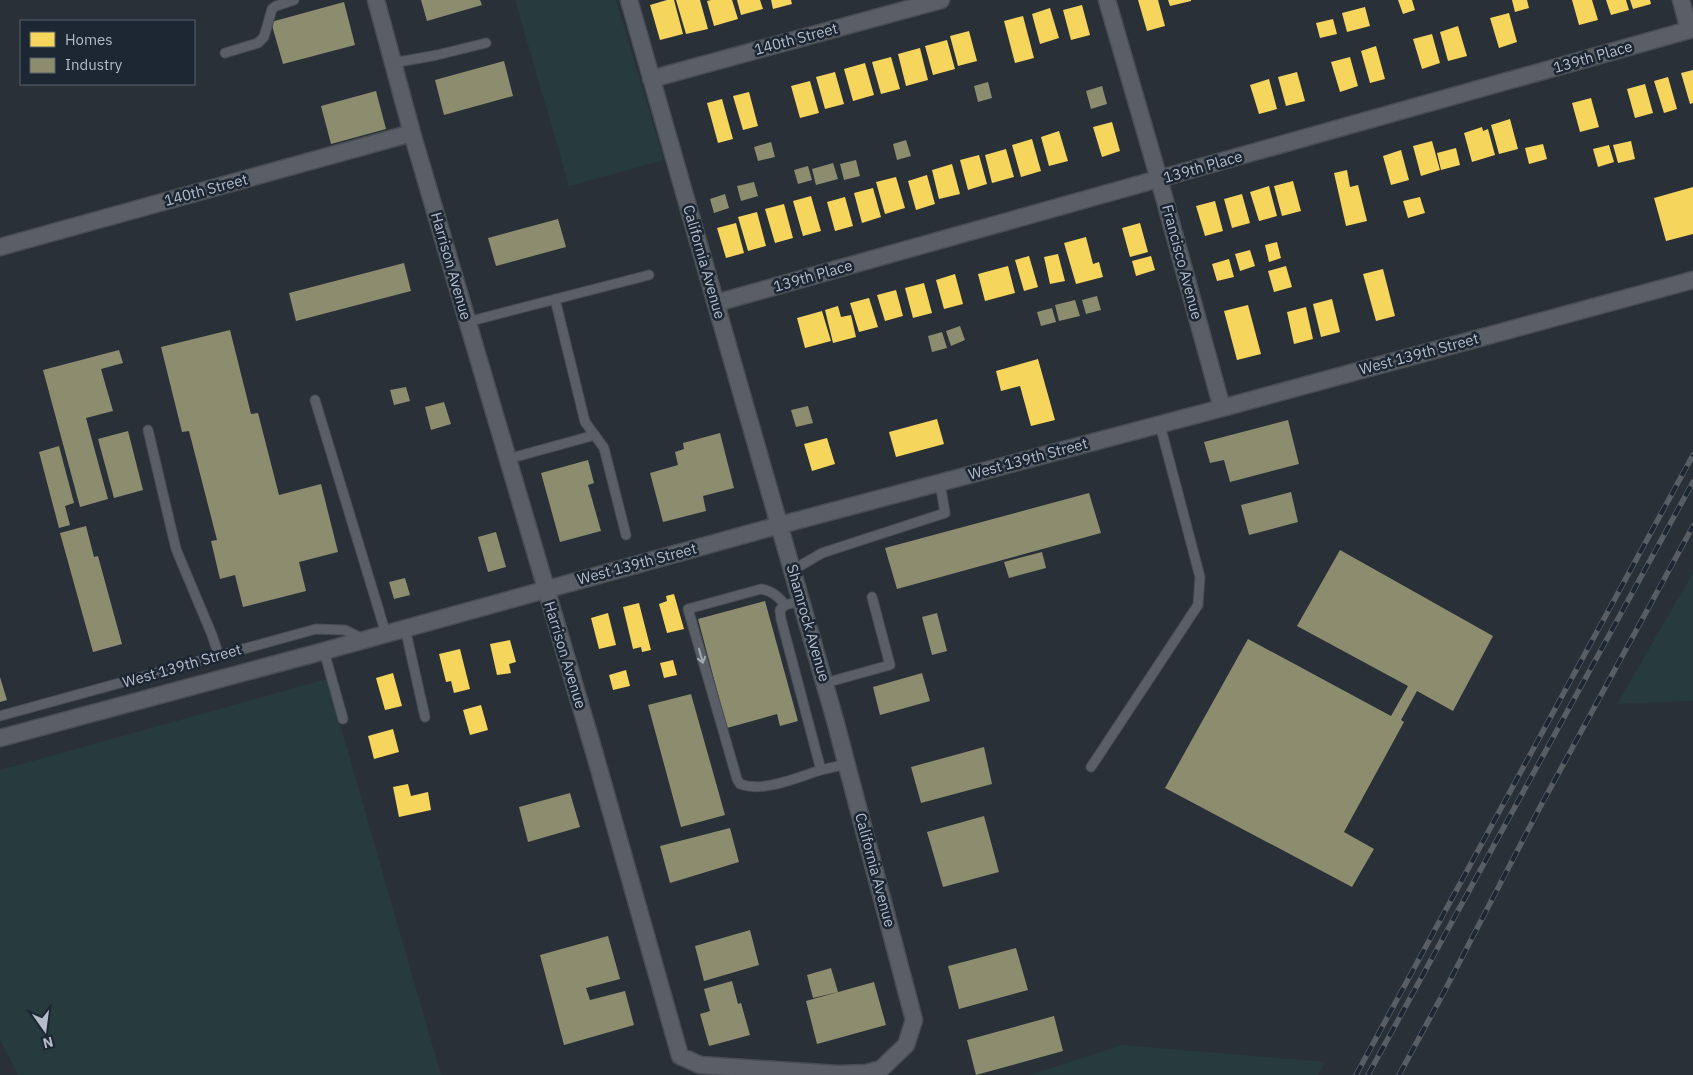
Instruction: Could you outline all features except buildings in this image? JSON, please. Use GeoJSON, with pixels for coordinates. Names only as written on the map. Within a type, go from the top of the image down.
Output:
{"type":"FeatureCollection","features":[{"type":"Feature","properties":{"kind":"street","name":"Harrison Avenue"},"geometry":{"type":"LineString","coordinates":[[376,0],[412,133],[598,765],[680,1056],[700,1066],[838,1074],[867,1072],[881,1069],[906,1045],[914,1020]]}},
{"type":"Feature","properties":{"kind":"street","name":"California Avenue"},"geometry":{"type":"LineString","coordinates":[[629,0],[780,525]]}},
{"type":"Feature","properties":{"kind":"street","name":"140th Street"},"geometry":{"type":"LineString","coordinates":[[652,78],[941,0]]}},
{"type":"Feature","properties":{"kind":"street","name":"Francisco Avenue"},"geometry":{"type":"LineString","coordinates":[[1107,0],[1222,408]]}},
{"type":"Feature","properties":{"kind":"street","name":"139th Place"},"geometry":{"type":"LineString","coordinates":[[716,303],[1689,30],[1681,0]]}},
{"type":"Feature","properties":{"kind":"street","name":"140th Street"},"geometry":{"type":"LineString","coordinates":[[0,247],[412,133]]}},
{"type":"Feature","properties":{"kind":"street","name":"West 139th Street"},"geometry":{"type":"LineString","coordinates":[[0,738],[780,525],[1160,425],[1693,280]]}},
{"type":"Feature","properties":{"kind":"street","name":"Shamrock Avenue"},"geometry":{"type":"LineString","coordinates":[[780,525],[835,720]]}},
{"type":"Feature","properties":{"kind":"street","name":"California Avenue"},"geometry":{"type":"LineString","coordinates":[[835,720],[914,1020]]}},
{"type":"Feature","properties":{"kind":"lane"},"geometry":{"type":"LineString","coordinates":[[225,53],[258,43],[264,37],[272,9],[294,0]]}},
{"type":"Feature","properties":{"kind":"lane"},"geometry":{"type":"LineString","coordinates":[[393,63],[486,43]]}},
{"type":"Feature","properties":{"kind":"lane"},"geometry":{"type":"LineString","coordinates":[[468,322],[650,275]]}},
{"type":"Feature","properties":{"kind":"lane"},"geometry":{"type":"LineString","coordinates":[[555,299],[585,422],[604,448],[626,535]]}},
{"type":"Feature","properties":{"kind":"lane"},"geometry":{"type":"LineString","coordinates":[[316,400],[386,634]]}},
{"type":"Feature","properties":{"kind":"lane"},"geometry":{"type":"LineString","coordinates":[[1091,767],[1198,605],[1200,577],[1160,425]]}},
{"type":"Feature","properties":{"kind":"lane"},"geometry":{"type":"LineString","coordinates":[[148,430],[176,549],[219,656]]}},
{"type":"Feature","properties":{"kind":"lane"},"geometry":{"type":"LineString","coordinates":[[508,459],[595,435]]}},
{"type":"Feature","properties":{"kind":"lane"},"geometry":{"type":"LineString","coordinates":[[793,570],[822,553],[945,513],[940,482]]}},
{"type":"Feature","properties":{"kind":"lane"},"geometry":{"type":"LineString","coordinates":[[785,605],[774,594],[761,589],[688,609],[737,779],[740,784],[747,786],[766,786],[847,764]]}},
{"type":"Feature","properties":{"kind":"lane"},"geometry":{"type":"LineString","coordinates":[[825,683],[890,666],[872,597]]}},
{"type":"Feature","properties":{"kind":"lane"},"geometry":{"type":"LineString","coordinates":[[801,601],[785,605],[780,610],[781,619],[821,770]]}},
{"type":"Feature","properties":{"kind":"lane"},"geometry":{"type":"LineString","coordinates":[[405,628],[425,717]]}},
{"type":"Feature","properties":{"kind":"lane","name":"West 139th Street"},"geometry":{"type":"LineString","coordinates":[[0,716],[316,629],[345,630],[364,640]]}},
{"type":"Feature","properties":{"kind":"lane"},"geometry":{"type":"LineString","coordinates":[[324,651],[343,719]]}},
{"type":"Feature","properties":{"kind":"green space"},"geometry":{"type":"Polygon","coordinates":[[[515,0],[616,0],[664,160],[569,186],[515,0]]]}},
{"type":"Feature","properties":{"kind":"green space"},"geometry":{"type":"Polygon","coordinates":[[[1693,573],[1693,701],[1617,704],[1693,573]]]}},
{"type":"Feature","properties":{"kind":"green space"},"geometry":{"type":"Polygon","coordinates":[[[327,679],[441,1075],[18,1075],[0,1040],[0,770],[327,679]]]}},
{"type":"Feature","properties":{"kind":"green space"},"geometry":{"type":"Polygon","coordinates":[[[1122,1045],[1325,1062],[1318,1075],[1030,1075],[1122,1045]]]}},
{"type":"Feature","properties":{"kind":"railway"},"geometry":{"type":"LineString","coordinates":[[1356,1075],[1693,455]]}},
{"type":"Feature","properties":{"kind":"railway"},"geometry":{"type":"LineString","coordinates":[[1368,1075],[1693,482]]}},
{"type":"Feature","properties":{"kind":"railway"},"geometry":{"type":"LineString","coordinates":[[1399,1075],[1539,809],[1693,526]]}}]}
